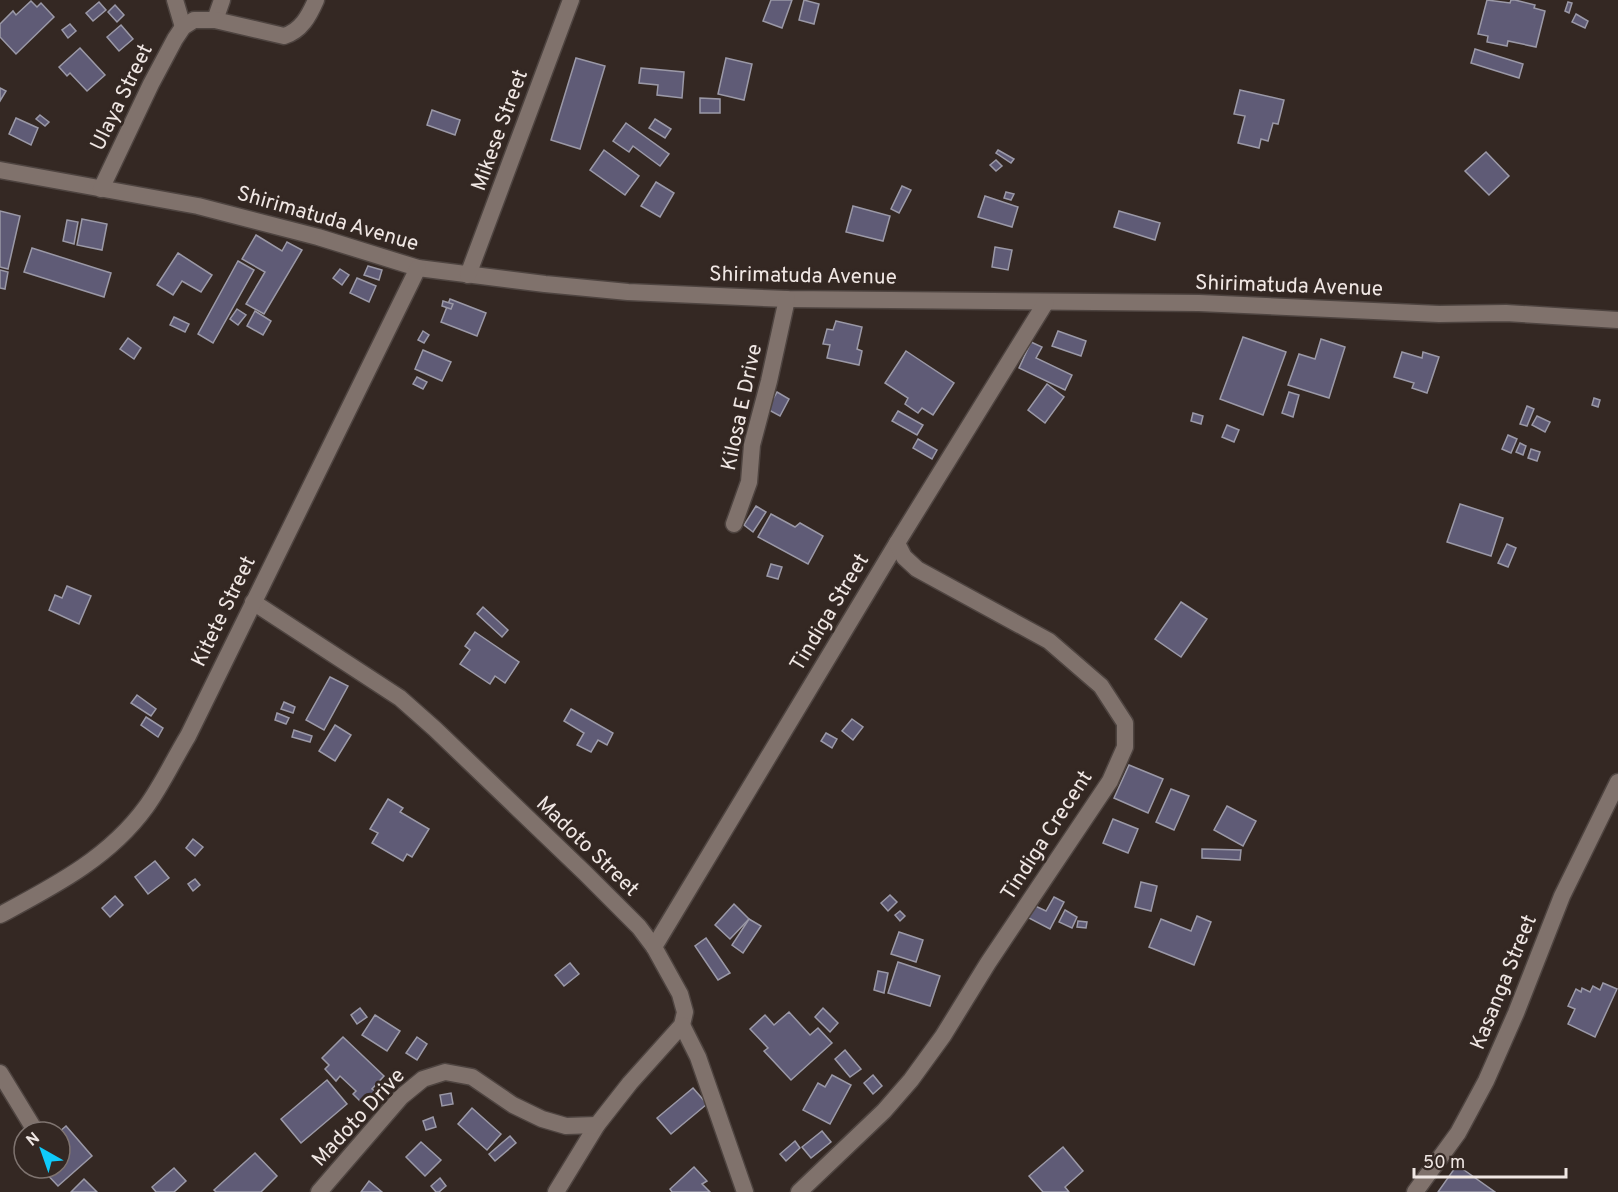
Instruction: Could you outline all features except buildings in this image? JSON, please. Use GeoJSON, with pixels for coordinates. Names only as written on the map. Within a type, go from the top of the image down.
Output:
{"type":"FeatureCollection","features":[{"type":"Feature","properties":{"kind":"street"},"geometry":{"type":"LineString","coordinates":[[175,0],[183,27],[194,20],[215,20],[284,36],[302,26],[316,0]]}},
{"type":"Feature","properties":{"kind":"street"},"geometry":{"type":"LineString","coordinates":[[215,20],[222,0]]}},
{"type":"Feature","properties":{"kind":"street","name":"Mikese Street"},"geometry":{"type":"LineString","coordinates":[[468,275],[571,0]]}},
{"type":"Feature","properties":{"kind":"street","name":"Ulaya Street"},"geometry":{"type":"LineString","coordinates":[[102,189],[151,84],[183,27]]}},
{"type":"Feature","properties":{"kind":"street","name":"Shirimatuda Avenue"},"geometry":{"type":"LineString","coordinates":[[0,170],[198,206],[318,237],[418,268],[628,292],[788,299],[1198,303],[1439,314],[1506,313],[1618,320]]}},
{"type":"Feature","properties":{"kind":"street","name":"Kitete Street"},"geometry":{"type":"LineString","coordinates":[[0,915],[87,866],[127,831],[147,806],[188,736],[418,268]]}},
{"type":"Feature","properties":{"kind":"street","name":"Kilosa E Drive"},"geometry":{"type":"LineString","coordinates":[[734,524],[749,482],[752,445],[788,299]]}},
{"type":"Feature","properties":{"kind":"street","name":"Tindiga Street"},"geometry":{"type":"LineString","coordinates":[[654,947],[897,543],[1046,302]]}},
{"type":"Feature","properties":{"kind":"street","name":"Tindiga Crecent"},"geometry":{"type":"LineString","coordinates":[[799,1192],[884,1111],[911,1080],[943,1036],[988,963],[1110,781],[1125,747],[1125,723],[1101,686],[1049,641],[917,569],[904,557],[897,543]]}},
{"type":"Feature","properties":{"kind":"street","name":"Madoto Street"},"geometry":{"type":"LineString","coordinates":[[253,602],[400,698],[585,873],[639,927],[654,947],[680,994],[685,1012],[682,1024]]}},
{"type":"Feature","properties":{"kind":"street","name":"Kasanga Street"},"geometry":{"type":"LineString","coordinates":[[1415,1192],[1458,1133],[1486,1081],[1516,1013],[1562,896],[1618,782]]}},
{"type":"Feature","properties":{"kind":"street"},"geometry":{"type":"LineString","coordinates":[[556,1192],[597,1125],[682,1024],[698,1057],[746,1192]]}},
{"type":"Feature","properties":{"kind":"street","name":"Madoto Drive"},"geometry":{"type":"LineString","coordinates":[[319,1192],[401,1097],[423,1078],[446,1072],[472,1077],[513,1105],[542,1119],[566,1126],[597,1125]]}},
{"type":"Feature","properties":{"kind":"street"},"geometry":{"type":"LineString","coordinates":[[0,1073],[29,1120]]}}]}
